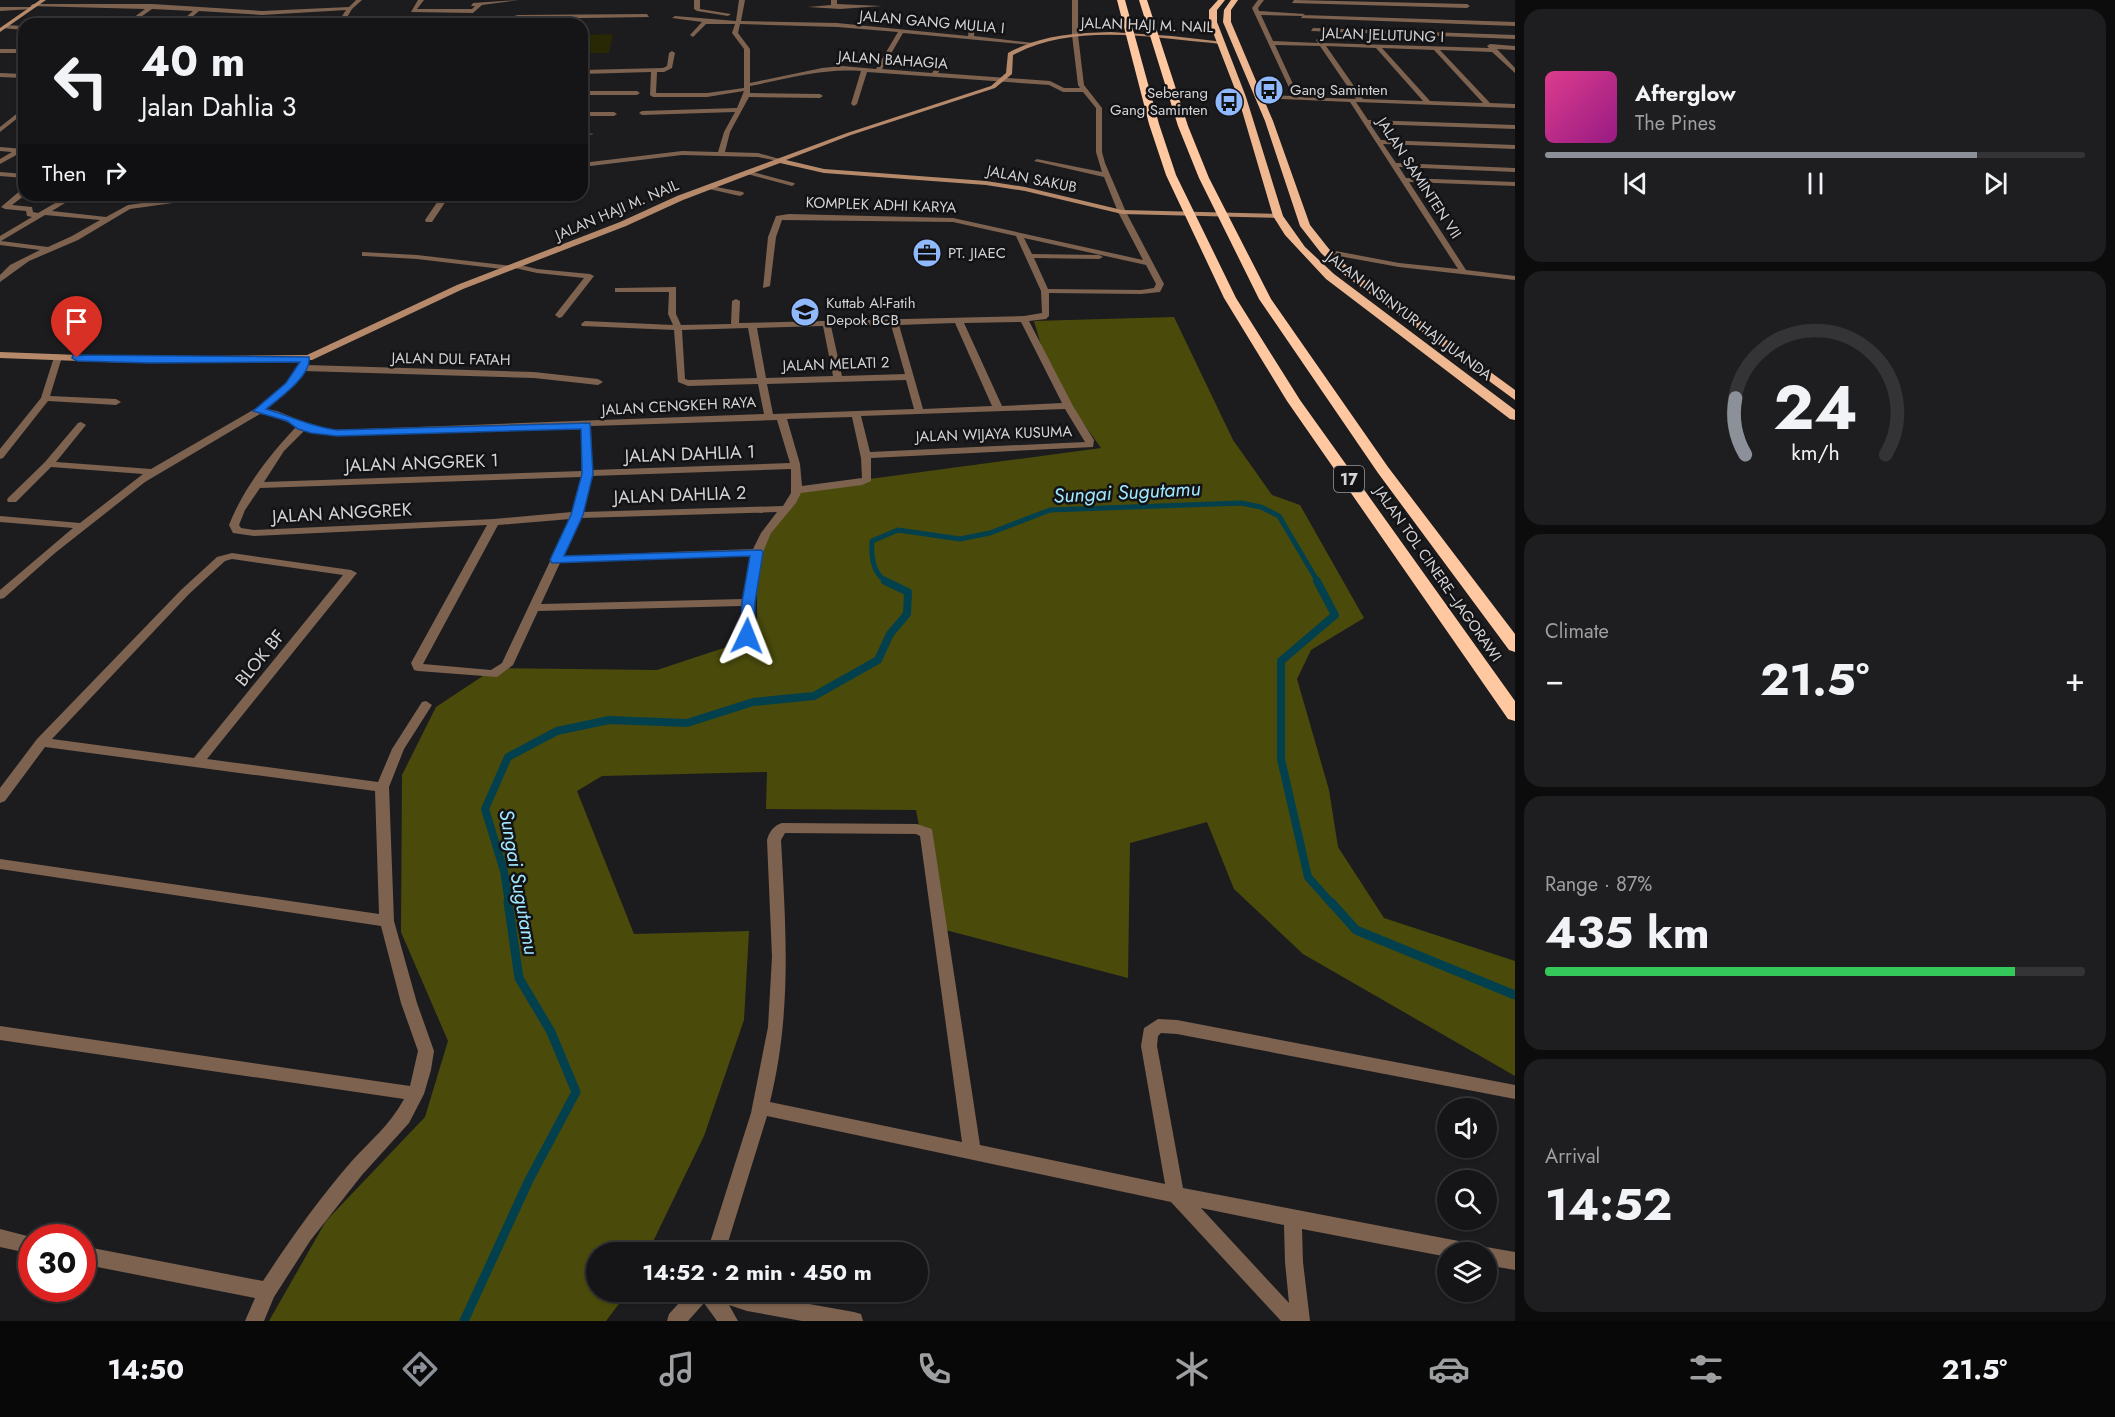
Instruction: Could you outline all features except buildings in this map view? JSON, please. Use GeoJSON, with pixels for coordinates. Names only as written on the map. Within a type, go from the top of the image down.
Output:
{"type":"FeatureCollection","features":[{"type":"Feature","properties":{"kind":"highway","name":"JALAN TOL CINERE–JAGORAWI"},"geometry":{"type":"LineString","coordinates":[[1121,0],[1154,124],[1171,175],[1230,298],[1294,401],[1515,715]]}},
{"type":"Feature","properties":{"kind":"highway","name":"JALAN TOL CINERE–JAGORAWI"},"geometry":{"type":"LineString","coordinates":[[1143,0],[1183,126],[1204,178],[1266,299],[1297,348],[1383,470],[1515,646]]}},
{"type":"Feature","properties":{"kind":"highway","name":"JALAN INSINYUR HAJI JUANDA"},"geometry":{"type":"LineString","coordinates":[[1222,0],[1213,10],[1213,17],[1249,119],[1278,216],[1300,248],[1332,278],[1515,416]]}},
{"type":"Feature","properties":{"kind":"highway","name":"JALAN INSINYUR HAJI JUANDA"},"geometry":{"type":"LineString","coordinates":[[1235,0],[1225,14],[1227,22],[1269,121],[1305,226],[1325,251],[1347,272],[1515,396]]}},
{"type":"Feature","properties":{"kind":"highway"},"geometry":{"type":"LineString","coordinates":[[1249,119],[1269,121]]}},
{"type":"Feature","properties":{"kind":"highway"},"geometry":{"type":"LineString","coordinates":[[1488,610],[1515,640]]}},
{"type":"Feature","properties":{"kind":"main road"},"geometry":{"type":"LineString","coordinates":[[2,29],[42,0]]}},
{"type":"Feature","properties":{"kind":"main road","name":"JALAN HAJI M. NAIL"},"geometry":{"type":"LineString","coordinates":[[0,355],[304,363],[460,287],[624,224],[680,198],[849,134],[962,98],[1003,81],[1010,70],[1010,54],[1031,43],[1075,35],[1097,34],[1221,42]]}},
{"type":"Feature","properties":{"kind":"main road","name":"JALAN SAKUB"},"geometry":{"type":"LineString","coordinates":[[781,161],[824,171],[986,183],[1025,189],[1122,212],[1278,216]]}},
{"type":"Feature","properties":{"kind":"street"},"geometry":{"type":"LineString","coordinates":[[136,18],[160,0]]}},
{"type":"Feature","properties":{"kind":"street"},"geometry":{"type":"LineString","coordinates":[[344,18],[359,0]]}},
{"type":"Feature","properties":{"kind":"street"},"geometry":{"type":"LineString","coordinates":[[422,0],[413,10],[473,11],[480,5]]}},
{"type":"Feature","properties":{"kind":"street"},"geometry":{"type":"LineString","coordinates":[[451,4],[480,5],[516,0]]}},
{"type":"Feature","properties":{"kind":"street"},"geometry":{"type":"LineString","coordinates":[[697,0],[697,9],[700,11],[739,19]]}},
{"type":"Feature","properties":{"kind":"street"},"geometry":{"type":"LineString","coordinates":[[721,154],[726,132],[747,90],[747,49],[735,33],[742,0]]}},
{"type":"Feature","properties":{"kind":"street"},"geometry":{"type":"LineString","coordinates":[[834,0],[833,5],[879,6]]}},
{"type":"Feature","properties":{"kind":"street"},"geometry":{"type":"LineString","coordinates":[[1045,291],[1141,292],[1157,290],[1160,284],[1122,212],[1099,152],[1099,108],[1081,85],[1075,35],[1075,0]]}},
{"type":"Feature","properties":{"kind":"street"},"geometry":{"type":"LineString","coordinates":[[1261,0],[1255,6],[1257,13],[1274,43],[1297,99]]}},
{"type":"Feature","properties":{"kind":"street"},"geometry":{"type":"LineString","coordinates":[[1391,0],[1410,20]]}},
{"type":"Feature","properties":{"kind":"street"},"geometry":{"type":"LineString","coordinates":[[1467,6],[1473,0]]}},
{"type":"Feature","properties":{"kind":"street"},"geometry":{"type":"LineString","coordinates":[[1361,101],[1294,2],[1467,6],[1483,22]]}},
{"type":"Feature","properties":{"kind":"street"},"geometry":{"type":"LineString","coordinates":[[812,7],[838,8],[841,6]]}},
{"type":"Feature","properties":{"kind":"street"},"geometry":{"type":"LineString","coordinates":[[0,9],[150,7],[262,13],[350,8]]}},
{"type":"Feature","properties":{"kind":"street"},"geometry":{"type":"LineString","coordinates":[[188,18],[198,9]]}},
{"type":"Feature","properties":{"kind":"street"},"geometry":{"type":"LineString","coordinates":[[258,18],[262,13]]}},
{"type":"Feature","properties":{"kind":"street"},"geometry":{"type":"LineString","coordinates":[[1257,13],[1515,24]]}},
{"type":"Feature","properties":{"kind":"street"},"geometry":{"type":"LineString","coordinates":[[523,18],[647,16]]}},
{"type":"Feature","properties":{"kind":"street","name":"JALAN GANG MULIA I"},"geometry":{"type":"LineString","coordinates":[[675,18],[709,21],[739,19],[902,30],[1031,43]]}},
{"type":"Feature","properties":{"kind":"street"},"geometry":{"type":"LineString","coordinates":[[693,35],[703,23],[709,21]]}},
{"type":"Feature","properties":{"kind":"street"},"geometry":{"type":"LineString","coordinates":[[1466,21],[1514,69]]}},
{"type":"Feature","properties":{"kind":"street"},"geometry":{"type":"LineString","coordinates":[[971,37],[973,23]]}},
{"type":"Feature","properties":{"kind":"street"},"geometry":{"type":"LineString","coordinates":[[2,29],[18,28]]}},
{"type":"Feature","properties":{"kind":"street"},"geometry":{"type":"LineString","coordinates":[[878,71],[902,30]]}},
{"type":"Feature","properties":{"kind":"street"},"geometry":{"type":"LineString","coordinates":[[1313,30],[1515,37]]}},
{"type":"Feature","properties":{"kind":"street","name":"JALAN JELUTUNG I"},"geometry":{"type":"LineString","coordinates":[[1274,43],[1378,47],[1515,48]]}},
{"type":"Feature","properties":{"kind":"street"},"geometry":{"type":"LineString","coordinates":[[1378,47],[1428,103]]}},
{"type":"Feature","properties":{"kind":"street"},"geometry":{"type":"LineString","coordinates":[[1435,48],[1488,105]]}},
{"type":"Feature","properties":{"kind":"street"},"geometry":{"type":"LineString","coordinates":[[0,51],[18,51]]}},
{"type":"Feature","properties":{"kind":"street"},"geometry":{"type":"LineString","coordinates":[[588,72],[654,71],[669,68],[672,53]]}},
{"type":"Feature","properties":{"kind":"street"},"geometry":{"type":"LineString","coordinates":[[850,69],[852,58]]}},
{"type":"Feature","properties":{"kind":"street"},"geometry":{"type":"LineString","coordinates":[[934,75],[944,58]]}},
{"type":"Feature","properties":{"kind":"street"},"geometry":{"type":"LineString","coordinates":[[610,71],[612,62]]}},
{"type":"Feature","properties":{"kind":"street"},"geometry":{"type":"LineString","coordinates":[[809,62],[810,72]]}},
{"type":"Feature","properties":{"kind":"street","name":"JALAN BAHAGIA"},"geometry":{"type":"LineString","coordinates":[[747,90],[831,68],[1050,83],[1063,90],[1083,90]]}},
{"type":"Feature","properties":{"kind":"street"},"geometry":{"type":"LineString","coordinates":[[854,104],[864,70]]}},
{"type":"Feature","properties":{"kind":"street"},"geometry":{"type":"LineString","coordinates":[[654,71],[653,95],[707,95],[747,90],[820,96]]}},
{"type":"Feature","properties":{"kind":"street"},"geometry":{"type":"LineString","coordinates":[[1,76],[18,75]]}},
{"type":"Feature","properties":{"kind":"street"},"geometry":{"type":"LineString","coordinates":[[588,93],[638,93]]}},
{"type":"Feature","properties":{"kind":"street"},"geometry":{"type":"LineString","coordinates":[[1259,97],[1515,106]]}},
{"type":"Feature","properties":{"kind":"street"},"geometry":{"type":"LineString","coordinates":[[710,98],[720,110]]}},
{"type":"Feature","properties":{"kind":"street","name":"JALAN SAMINTEN VII"},"geometry":{"type":"LineString","coordinates":[[1352,101],[1463,271]]}},
{"type":"Feature","properties":{"kind":"street"},"geometry":{"type":"LineString","coordinates":[[642,113],[739,110]]}},
{"type":"Feature","properties":{"kind":"street"},"geometry":{"type":"LineString","coordinates":[[588,114],[614,114]]}},
{"type":"Feature","properties":{"kind":"street"},"geometry":{"type":"LineString","coordinates":[[0,130],[18,115]]}},
{"type":"Feature","properties":{"kind":"street"},"geometry":{"type":"LineString","coordinates":[[1366,122],[1515,127]]}},
{"type":"Feature","properties":{"kind":"street"},"geometry":{"type":"LineString","coordinates":[[1380,142],[1515,147]]}},
{"type":"Feature","properties":{"kind":"street"},"geometry":{"type":"LineString","coordinates":[[0,149],[18,151]]}},
{"type":"Feature","properties":{"kind":"street"},"geometry":{"type":"LineString","coordinates":[[0,162],[18,153]]}},
{"type":"Feature","properties":{"kind":"street"},"geometry":{"type":"LineString","coordinates":[[588,164],[656,155],[758,155],[781,161]]}},
{"type":"Feature","properties":{"kind":"street"},"geometry":{"type":"LineString","coordinates":[[1037,161],[1106,175]]}},
{"type":"Feature","properties":{"kind":"street"},"geometry":{"type":"LineString","coordinates":[[1395,165],[1515,170]]}},
{"type":"Feature","properties":{"kind":"street"},"geometry":{"type":"LineString","coordinates":[[749,173],[792,184]]}},
{"type":"Feature","properties":{"kind":"street"},"geometry":{"type":"LineString","coordinates":[[0,174],[18,176]]}},
{"type":"Feature","properties":{"kind":"street"},"geometry":{"type":"LineString","coordinates":[[1405,180],[1515,184]]}},
{"type":"Feature","properties":{"kind":"street"},"geometry":{"type":"LineString","coordinates":[[711,188],[740,194]]}},
{"type":"Feature","properties":{"kind":"street"},"geometry":{"type":"LineString","coordinates":[[18,197],[5,207],[30,209],[30,214],[109,219]]}},
{"type":"Feature","properties":{"kind":"street"},"geometry":{"type":"LineString","coordinates":[[0,241],[64,201]]}},
{"type":"Feature","properties":{"kind":"street"},"geometry":{"type":"LineString","coordinates":[[0,280],[13,267],[109,219],[135,201]]}},
{"type":"Feature","properties":{"kind":"street"},"geometry":{"type":"LineString","coordinates":[[128,207],[172,201]]}},
{"type":"Feature","properties":{"kind":"street"},"geometry":{"type":"LineString","coordinates":[[429,220],[442,201]]}},
{"type":"Feature","properties":{"kind":"street","name":"KOMPLEK ADHI KARYA"},"geometry":{"type":"LineString","coordinates":[[766,286],[772,237],[780,218],[789,216],[953,220],[1125,257]]}},
{"type":"Feature","properties":{"kind":"street"},"geometry":{"type":"LineString","coordinates":[[585,324],[678,327],[1024,319],[1045,316],[1048,311],[1045,291],[1018,233]]}},
{"type":"Feature","properties":{"kind":"street"},"geometry":{"type":"LineString","coordinates":[[0,241],[50,249]]}},
{"type":"Feature","properties":{"kind":"street"},"geometry":{"type":"LineString","coordinates":[[1325,251],[1399,265],[1515,278]]}},
{"type":"Feature","properties":{"kind":"street"},"geometry":{"type":"LineString","coordinates":[[365,254],[417,257],[590,276],[559,315]]}},
{"type":"Feature","properties":{"kind":"street"},"geometry":{"type":"LineString","coordinates":[[1029,256],[1125,257],[1148,263]]}},
{"type":"Feature","properties":{"kind":"street"},"geometry":{"type":"LineString","coordinates":[[618,290],[673,290],[672,314],[678,327]]}},
{"type":"Feature","properties":{"kind":"street"},"geometry":{"type":"LineString","coordinates":[[735,325],[736,301]]}},
{"type":"Feature","properties":{"kind":"street","name":"JALAN WIJAYA KUSUMA"},"geometry":{"type":"LineString","coordinates":[[865,455],[1090,446],[1089,440],[1068,406],[1024,319]]}},
{"type":"Feature","properties":{"kind":"street"},"geometry":{"type":"LineString","coordinates":[[958,320],[998,408]]}},
{"type":"Feature","properties":{"kind":"street"},"geometry":{"type":"LineString","coordinates":[[894,321],[919,410]]}},
{"type":"Feature","properties":{"kind":"street"},"geometry":{"type":"LineString","coordinates":[[826,323],[838,377]]}},
{"type":"Feature","properties":{"kind":"street"},"geometry":{"type":"LineString","coordinates":[[752,325],[769,417]]}},
{"type":"Feature","properties":{"kind":"street","name":"JALAN MELATI 2"},"geometry":{"type":"LineString","coordinates":[[678,327],[682,381],[699,384],[838,377],[910,377]]}},
{"type":"Feature","properties":{"kind":"street"},"geometry":{"type":"LineString","coordinates":[[0,456],[45,398],[58,357]]}},
{"type":"Feature","properties":{"kind":"street"},"geometry":{"type":"LineString","coordinates":[[0,596],[81,526],[153,472],[258,411],[290,385],[304,363]]}},
{"type":"Feature","properties":{"kind":"street","name":"JALAN DUL FATAH"},"geometry":{"type":"LineString","coordinates":[[304,363],[534,375],[598,382]]}},
{"type":"Feature","properties":{"kind":"street"},"geometry":{"type":"LineString","coordinates":[[45,398],[116,402]]}},
{"type":"Feature","properties":{"kind":"street","name":"JALAN CENGKEH RAYA"},"geometry":{"type":"LineString","coordinates":[[258,411],[291,419],[302,427],[337,433],[1068,406]]}},
{"type":"Feature","properties":{"kind":"street"},"geometry":{"type":"LineString","coordinates":[[797,490],[866,481],[868,477],[865,455],[856,413]]}},
{"type":"Feature","properties":{"kind":"street"},"geometry":{"type":"LineString","coordinates":[[747,636],[748,602],[757,552],[766,533],[783,509],[792,501],[797,490],[795,466],[781,416]]}},
{"type":"Feature","properties":{"kind":"street"},"geometry":{"type":"LineString","coordinates":[[12,500],[49,464],[81,425]]}},
{"type":"Feature","properties":{"kind":"street"},"geometry":{"type":"LineString","coordinates":[[494,522],[417,663],[418,667],[493,674],[500,672],[507,665],[577,515],[587,474],[586,425]]}},
{"type":"Feature","properties":{"kind":"street","name":"JALAN ANGGREK"},"geometry":{"type":"LineString","coordinates":[[302,427],[280,449],[259,485],[240,510],[234,525],[237,531],[254,533],[494,522],[577,515]]}},
{"type":"Feature","properties":{"kind":"street"},"geometry":{"type":"LineString","coordinates":[[49,464],[153,472]]}},
{"type":"Feature","properties":{"kind":"street","name":"JALAN DAHLIA 1"},"geometry":{"type":"LineString","coordinates":[[587,474],[795,466]]}},
{"type":"Feature","properties":{"kind":"street","name":"JALAN ANGGREK 1"},"geometry":{"type":"LineString","coordinates":[[259,485],[587,474]]}},
{"type":"Feature","properties":{"kind":"street","name":"JALAN DAHLIA 2"},"geometry":{"type":"LineString","coordinates":[[577,515],[783,509]]}},
{"type":"Feature","properties":{"kind":"street"},"geometry":{"type":"LineString","coordinates":[[0,519],[81,526]]}},
{"type":"Feature","properties":{"kind":"street"},"geometry":{"type":"LineString","coordinates":[[556,560],[757,552]]}},
{"type":"Feature","properties":{"kind":"street","name":"BLOK BF"},"geometry":{"type":"LineString","coordinates":[[42,742],[185,592],[221,559],[232,556],[351,573],[351,576],[197,763]]}},
{"type":"Feature","properties":{"kind":"street"},"geometry":{"type":"LineString","coordinates":[[532,608],[748,602]]}},
{"type":"Feature","properties":{"kind":"street"},"geometry":{"type":"LineString","coordinates":[[254,1321],[267,1291],[304,1235],[356,1169],[403,1118],[416,1094],[423,1070],[426,1051],[409,1003],[387,921],[382,787],[398,749],[426,705]]}},
{"type":"Feature","properties":{"kind":"street"},"geometry":{"type":"LineString","coordinates":[[0,798],[42,742],[382,787]]}},
{"type":"Feature","properties":{"kind":"street"},"geometry":{"type":"LineString","coordinates":[[719,1242],[760,1107],[771,1060],[777,1016],[780,954],[775,835],[782,828],[923,831],[929,838],[972,1150]]}},
{"type":"Feature","properties":{"kind":"street"},"geometry":{"type":"LineString","coordinates":[[0,864],[387,921]]}},
{"type":"Feature","properties":{"kind":"street"},"geometry":{"type":"LineString","coordinates":[[1293,1321],[1175,1193],[1149,1046],[1150,1033],[1158,1026],[1177,1027],[1515,1092]]}},
{"type":"Feature","properties":{"kind":"street"},"geometry":{"type":"LineString","coordinates":[[0,1033],[416,1094]]}},
{"type":"Feature","properties":{"kind":"street"},"geometry":{"type":"LineString","coordinates":[[760,1107],[1293,1219],[1437,1246]]}},
{"type":"Feature","properties":{"kind":"street"},"geometry":{"type":"LineString","coordinates":[[1293,1219],[1294,1262],[1301,1321]]}},
{"type":"Feature","properties":{"kind":"street"},"geometry":{"type":"LineString","coordinates":[[0,1238],[18,1242]]}},
{"type":"Feature","properties":{"kind":"street"},"geometry":{"type":"LineString","coordinates":[[96,1258],[267,1291]]}},
{"type":"Feature","properties":{"kind":"street"},"geometry":{"type":"LineString","coordinates":[[1497,1258],[1515,1261]]}},
{"type":"Feature","properties":{"kind":"street"},"geometry":{"type":"LineString","coordinates":[[676,1321],[692,1302]]}},
{"type":"Feature","properties":{"kind":"street"},"geometry":{"type":"LineString","coordinates":[[715,1302],[729,1321]]}},
{"type":"Feature","properties":{"kind":"street"},"geometry":{"type":"LineString","coordinates":[[747,1302],[854,1321]]}},
{"type":"Feature","properties":{"kind":"shaded area"},"geometry":{"type":"Polygon","coordinates":[[[613,34],[609,53],[588,53],[588,35],[613,34]]]}},
{"type":"Feature","properties":{"kind":"shaded area"},"geometry":{"type":"Polygon","coordinates":[[[1174,317],[1233,440],[1272,495],[1300,505],[1364,618],[1311,650],[1297,679],[1329,790],[1338,847],[1384,918],[1515,961],[1515,1076],[1303,954],[1234,889],[1207,822],[1130,843],[1128,978],[938,928],[916,810],[766,809],[767,772],[602,776],[577,791],[634,934],[749,931],[744,1020],[704,1136],[653,1242],[586,1242],[586,1302],[620,1302],[606,1321],[269,1321],[326,1221],[425,1117],[448,1041],[401,932],[402,775],[436,707],[495,668],[657,670],[757,637],[757,563],[783,506],[810,487],[1101,448],[1050,376],[1034,321],[1174,317]]]}},
{"type":"Feature","properties":{"kind":"waterway","name":"Sungai Sugutamu"},"geometry":{"type":"LineString","coordinates":[[888,582],[876,570],[872,541],[898,530],[960,539],[990,533],[1050,510],[1241,503],[1261,507],[1279,516],[1318,582]]}},
{"type":"Feature","properties":{"kind":"waterway","name":"Sungai Sugutamu"},"geometry":{"type":"LineString","coordinates":[[509,904],[504,871],[485,809],[508,757],[557,731],[609,720],[687,723],[753,702],[814,696],[878,660],[890,634],[907,614],[908,592],[885,581]]}},
{"type":"Feature","properties":{"kind":"waterway","name":"Sungai Sugutamu"},"geometry":{"type":"LineString","coordinates":[[1317,581],[1335,615],[1281,661],[1281,759],[1308,877],[1332,904]]}},
{"type":"Feature","properties":{"kind":"waterway","name":"Sungai Sugutamu"},"geometry":{"type":"LineString","coordinates":[[464,1321],[529,1180],[576,1092],[551,1032],[519,978],[508,902]]}},
{"type":"Feature","properties":{"kind":"waterway","name":"Sungai Sugutamu"},"geometry":{"type":"LineString","coordinates":[[1331,902],[1356,930],[1515,995]]}},
{"type":"Feature","properties":{"kind":"place","name":"Gang Saminten"},"geometry":{"type":"Point","coordinates":[1269,90]}},
{"type":"Feature","properties":{"kind":"place","name":"Seberang Gang Saminten"},"geometry":{"type":"Point","coordinates":[1229,102]}},
{"type":"Feature","properties":{"kind":"place","name":"PT. JIAEC"},"geometry":{"type":"Point","coordinates":[927,253]}},
{"type":"Feature","properties":{"kind":"place","name":"Kuttab Al-Fatih Depok BCB"},"geometry":{"type":"Point","coordinates":[805,312]}},
{"type":"Feature","properties":{"kind":"route"},"geometry":{"type":"LineString","coordinates":[[77,358],[306,359],[303,368],[290,385],[258,411],[274,413],[291,419],[302,427],[314,430],[337,433],[586,425],[587,474],[577,515],[556,560],[757,552],[748,602],[747,636]]}}]}
